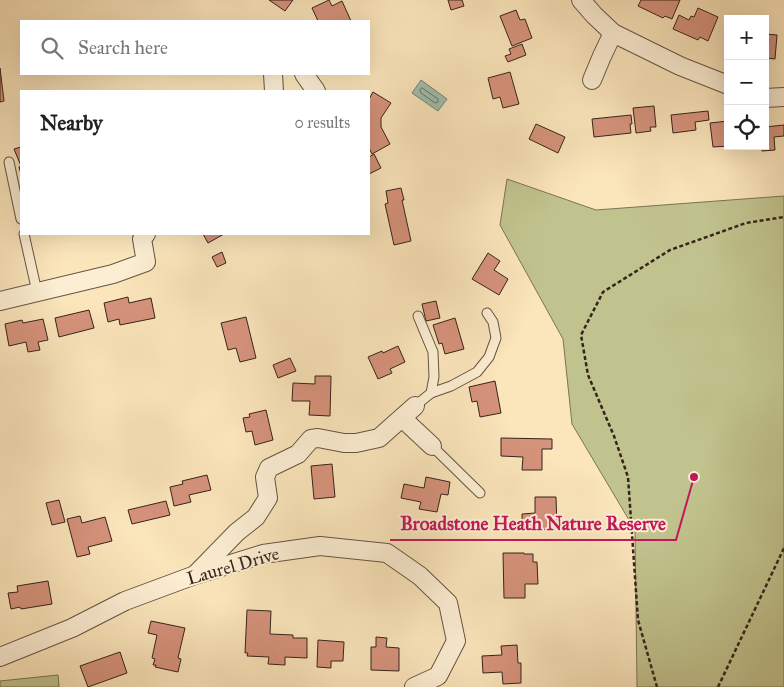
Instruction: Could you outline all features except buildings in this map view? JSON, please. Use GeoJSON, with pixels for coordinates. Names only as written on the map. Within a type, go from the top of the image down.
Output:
{"type":"FeatureCollection","features":[{"type":"Feature","properties":{"kind":"street"},"geometry":{"type":"LineString","coordinates":[[581,0],[613,33],[680,66],[724,83]]}},
{"type":"Feature","properties":{"kind":"street"},"geometry":{"type":"LineString","coordinates":[[592,80],[613,33]]}},
{"type":"Feature","properties":{"kind":"street"},"geometry":{"type":"LineString","coordinates":[[274,75],[274,90]]}},
{"type":"Feature","properties":{"kind":"street"},"geometry":{"type":"LineString","coordinates":[[305,75],[315,90]]}},
{"type":"Feature","properties":{"kind":"street"},"geometry":{"type":"LineString","coordinates":[[769,98],[784,97]]}},
{"type":"Feature","properties":{"kind":"street"},"geometry":{"type":"LineString","coordinates":[[0,301],[113,274],[146,262],[142,239],[145,235]]}},
{"type":"Feature","properties":{"kind":"street"},"geometry":{"type":"LineString","coordinates":[[195,575],[237,532],[256,517],[268,498],[265,477],[269,468],[298,454],[311,439],[318,438],[344,443],[356,443],[379,438],[415,406]]}},
{"type":"Feature","properties":{"kind":"street"},"geometry":{"type":"LineString","coordinates":[[402,418],[432,446]]}},
{"type":"Feature","properties":{"kind":"street","name":"Laurel Drive"},"geometry":{"type":"LineString","coordinates":[[0,658],[72,628],[125,601],[195,575],[263,554],[320,546],[387,553],[420,576],[448,603],[456,641],[438,676],[414,687]]}},
{"type":"Feature","properties":{"kind":"lane"},"geometry":{"type":"LineString","coordinates":[[9,162],[20,214]]}},
{"type":"Feature","properties":{"kind":"lane"},"geometry":{"type":"LineString","coordinates":[[24,235],[37,292]]}},
{"type":"Feature","properties":{"kind":"lane"},"geometry":{"type":"LineString","coordinates":[[415,406],[430,393],[451,386],[477,372],[490,357],[496,338],[493,322],[487,313]]}},
{"type":"Feature","properties":{"kind":"lane"},"geometry":{"type":"LineString","coordinates":[[418,316],[433,352],[434,377],[430,393]]}},
{"type":"Feature","properties":{"kind":"lane"},"geometry":{"type":"LineString","coordinates":[[432,446],[480,493]]}},
{"type":"Feature","properties":{"kind":"path"},"geometry":{"type":"LineString","coordinates":[[657,687],[638,620],[628,477],[614,436],[588,375],[581,335],[603,292],[670,250],[746,223],[784,217]]}},
{"type":"Feature","properties":{"kind":"path"},"geometry":{"type":"LineString","coordinates":[[718,687],[784,548]]}},
{"type":"Feature","properties":{"kind":"green space"},"geometry":{"type":"Polygon","coordinates":[[[507,179],[596,210],[784,196],[784,687],[637,687],[635,530],[572,424],[563,339],[500,225],[507,179]]]}},
{"type":"Feature","properties":{"kind":"green space"},"geometry":{"type":"Polygon","coordinates":[[[58,675],[59,687],[0,687],[0,681],[58,675]]]}},
{"type":"Feature","properties":{"kind":"water"},"geometry":{"type":"Polygon","coordinates":[[[421,80],[447,99],[438,111],[412,93],[421,80]]]}},
{"type":"Feature","properties":{"kind":"place","name":"Broadstone Heath Nature Reserve"},"geometry":{"type":"Point","coordinates":[694,477]}}]}
